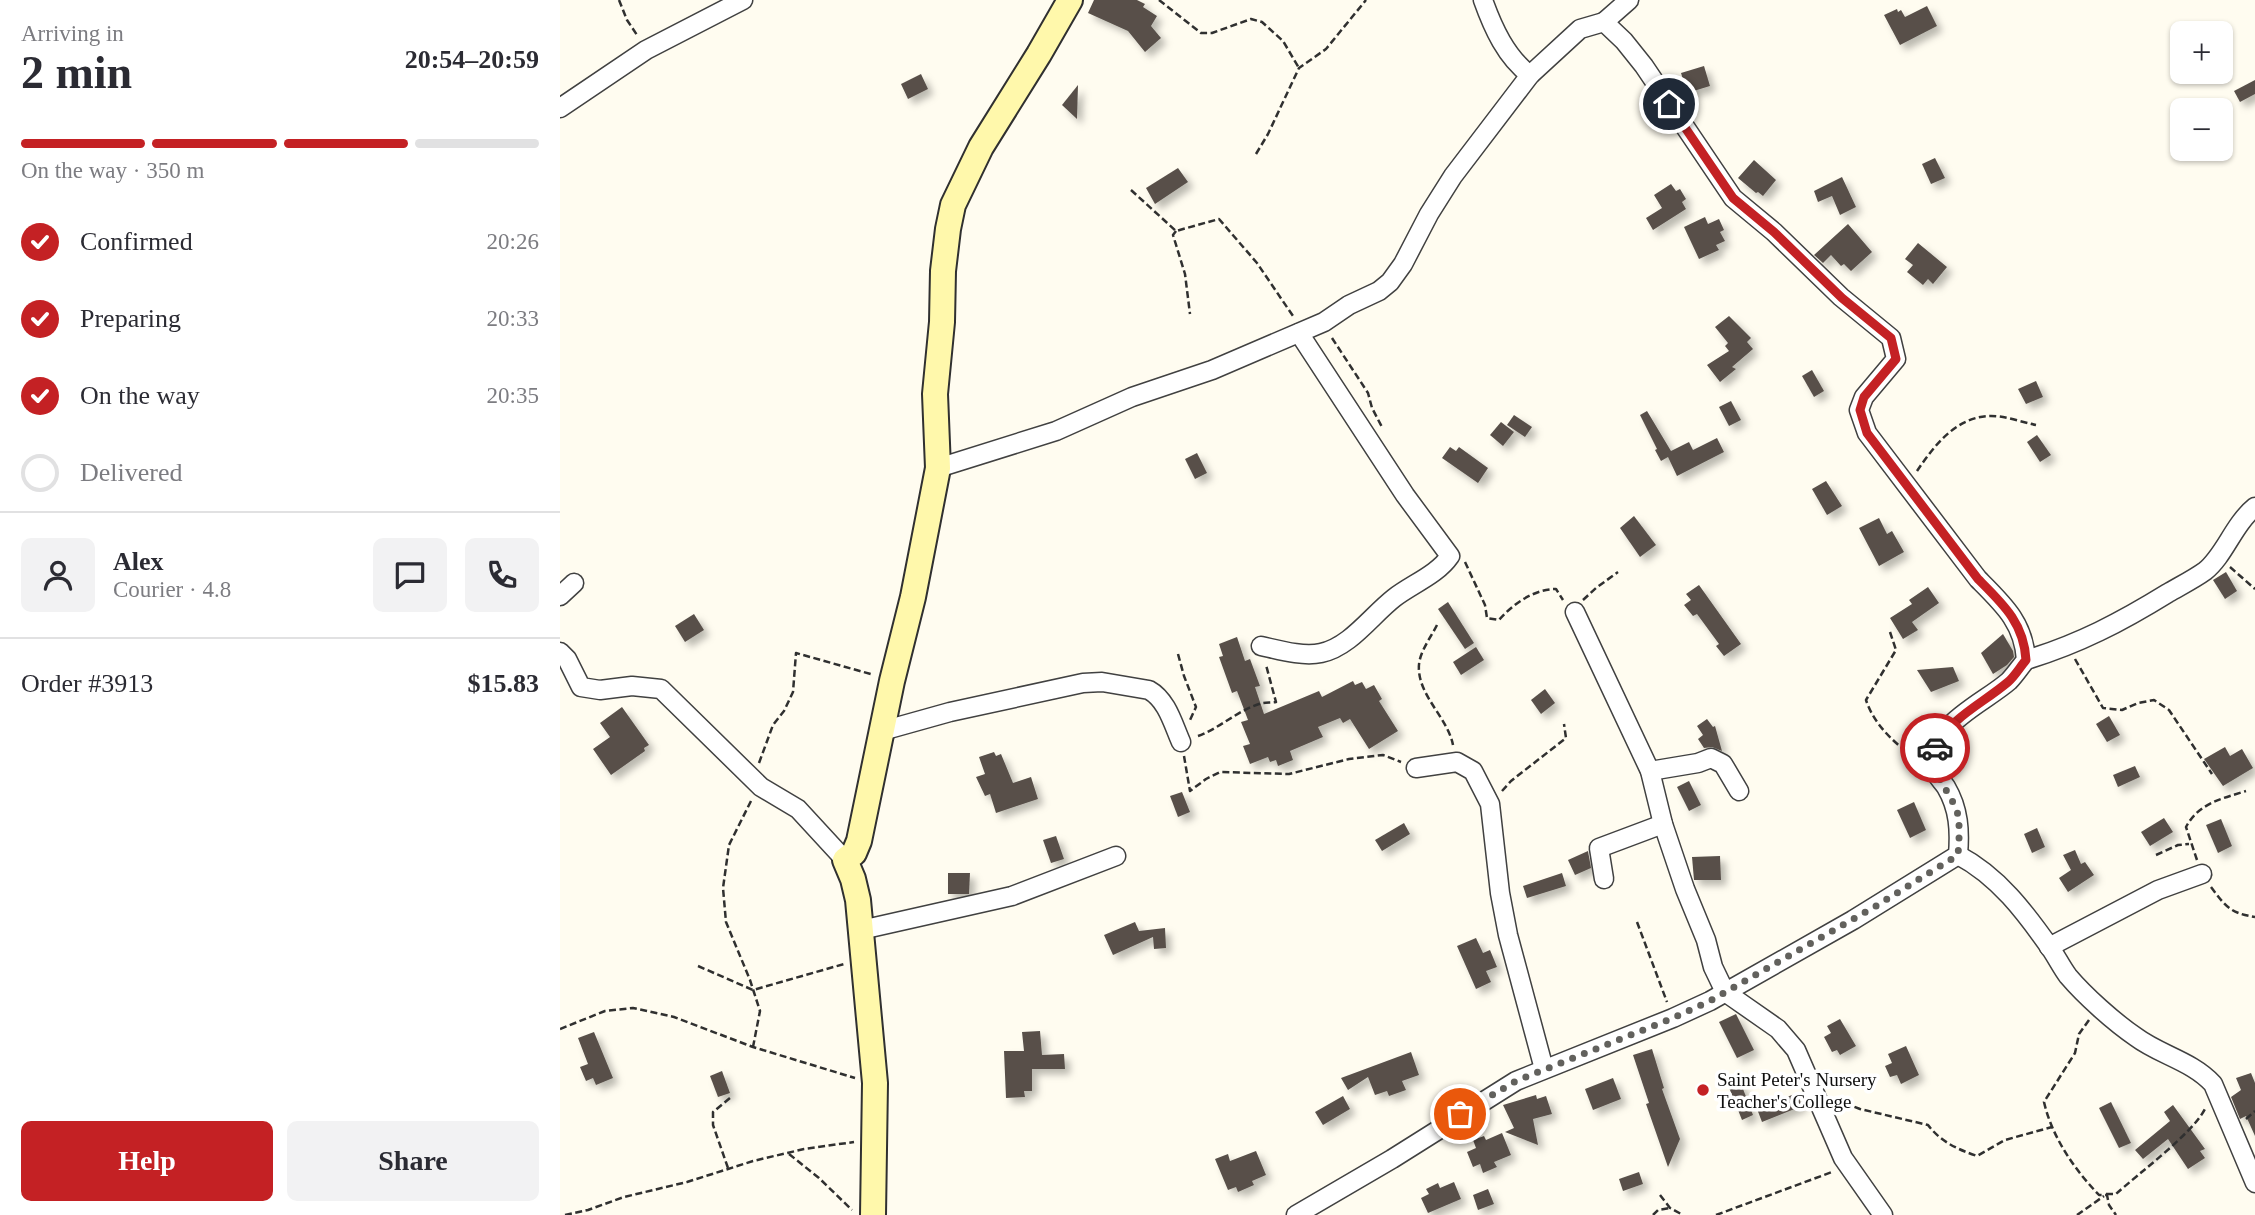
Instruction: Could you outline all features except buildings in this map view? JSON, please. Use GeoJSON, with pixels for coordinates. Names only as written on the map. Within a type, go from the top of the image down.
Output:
{"type":"FeatureCollection","features":[{"type":"Feature","properties":{"kind":"street"},"geometry":{"type":"LineString","coordinates":[[560,108],[646,50],[743,0]]}},
{"type":"Feature","properties":{"kind":"street"},"geometry":{"type":"LineString","coordinates":[[845,860],[854,853],[859,841],[892,681],[913,597],[938,468],[935,394],[942,323],[943,271],[953,205],[981,147],[1040,54],[1070,0]]}},
{"type":"Feature","properties":{"kind":"street"},"geometry":{"type":"LineString","coordinates":[[1483,0],[1499,38],[1520,67],[1531,75]]}},
{"type":"Feature","properties":{"kind":"street"},"geometry":{"type":"LineString","coordinates":[[938,468],[1056,431],[1132,397],[1212,370],[1324,322],[1349,305],[1379,291],[1390,282],[1403,264],[1453,176],[1531,75],[1580,29],[1604,22],[1629,0]]}},
{"type":"Feature","properties":{"kind":"street"},"geometry":{"type":"LineString","coordinates":[[1604,22],[1625,41],[1644,66],[1702,156],[1733,198],[1774,232],[1842,298],[1891,338],[1896,359],[1864,397],[1860,410],[1867,433],[1978,579],[1998,599],[2021,629],[2026,660]]}},
{"type":"Feature","properties":{"kind":"street"},"geometry":{"type":"LineString","coordinates":[[1261,646],[1318,654],[1332,650],[1396,596],[1444,565],[1450,556],[1419,516],[1299,332]]}},
{"type":"Feature","properties":{"kind":"street"},"geometry":{"type":"LineString","coordinates":[[1958,855],[1960,832],[1957,812],[1947,788],[1935,772],[1932,753],[1944,731],[2009,681],[2026,660],[2068,647],[2129,617],[2206,570],[2241,519],[2255,507]]}},
{"type":"Feature","properties":{"kind":"street"},"geometry":{"type":"LineString","coordinates":[[560,596],[574,583]]}},
{"type":"Feature","properties":{"kind":"street"},"geometry":{"type":"LineString","coordinates":[[1575,612],[1650,771],[1662,824],[1706,940],[1713,967],[1725,992],[1778,1029],[1796,1050],[1843,1158],[1883,1215]]}},
{"type":"Feature","properties":{"kind":"street"},"geometry":{"type":"LineString","coordinates":[[560,652],[567,659],[581,687],[600,691],[632,686],[661,689],[761,787],[798,809],[845,860],[853,879],[861,930],[875,1083],[873,1215]]}},
{"type":"Feature","properties":{"kind":"street"},"geometry":{"type":"LineString","coordinates":[[882,731],[1045,690],[1102,682],[1149,690],[1155,694],[1163,702],[1181,742]]}},
{"type":"Feature","properties":{"kind":"street"},"geometry":{"type":"LineString","coordinates":[[1650,771],[1698,764],[1711,758],[1723,764],[1739,791]]}},
{"type":"Feature","properties":{"kind":"street"},"geometry":{"type":"LineString","coordinates":[[1416,768],[1457,762],[1473,771],[1490,804],[1500,894],[1508,936],[1544,1069]]}},
{"type":"Feature","properties":{"kind":"street"},"geometry":{"type":"LineString","coordinates":[[1604,879],[1599,848],[1662,824]]}},
{"type":"Feature","properties":{"kind":"street"},"geometry":{"type":"LineString","coordinates":[[1958,855],[1979,866],[2000,885],[2069,976],[2101,1007],[2136,1037],[2202,1071],[2213,1084],[2255,1183]]}},
{"type":"Feature","properties":{"kind":"street"},"geometry":{"type":"LineString","coordinates":[[1296,1215],[1392,1159],[1504,1088],[1544,1069],[1673,1018],[1725,992],[1888,899],[1958,855]]}},
{"type":"Feature","properties":{"kind":"street"},"geometry":{"type":"LineString","coordinates":[[861,930],[1012,897],[1116,856]]}},
{"type":"Feature","properties":{"kind":"street"},"geometry":{"type":"LineString","coordinates":[[2049,947],[2158,890],[2202,874]]}},
{"type":"Feature","properties":{"kind":"path"},"geometry":{"type":"LineString","coordinates":[[619,0],[627,20],[646,50]]}},
{"type":"Feature","properties":{"kind":"path"},"geometry":{"type":"LineString","coordinates":[[1159,0],[1200,33],[1212,33],[1251,19],[1262,22],[1283,41],[1298,68]]}},
{"type":"Feature","properties":{"kind":"path"},"geometry":{"type":"LineString","coordinates":[[1256,153],[1268,134],[1298,68],[1326,49],[1366,0]]}},
{"type":"Feature","properties":{"kind":"path"},"geometry":{"type":"LineString","coordinates":[[1131,190],[1177,231]]}},
{"type":"Feature","properties":{"kind":"path"},"geometry":{"type":"LineString","coordinates":[[1190,314],[1185,274],[1173,235],[1177,231],[1219,219],[1257,263],[1292,314],[1299,332]]}},
{"type":"Feature","properties":{"kind":"path"},"geometry":{"type":"LineString","coordinates":[[1324,322],[1344,359],[1368,393],[1372,408],[1387,435]]}},
{"type":"Feature","properties":{"kind":"path"},"geometry":{"type":"LineString","coordinates":[[1907,485],[1933,448],[1959,424],[1987,416],[2036,425]]}},
{"type":"Feature","properties":{"kind":"path"},"geometry":{"type":"LineString","coordinates":[[1461,553],[1485,605],[1487,618],[1499,620],[1521,601],[1546,589],[1556,589],[1575,612],[1595,588],[1618,572]]}},
{"type":"Feature","properties":{"kind":"path"},"geometry":{"type":"LineString","coordinates":[[2216,557],[2255,589]]}},
{"type":"Feature","properties":{"kind":"path"},"geometry":{"type":"LineString","coordinates":[[1437,625],[1422,652],[1418,670],[1423,686],[1451,735],[1457,762]]}},
{"type":"Feature","properties":{"kind":"path"},"geometry":{"type":"LineString","coordinates":[[1890,632],[1896,650],[1866,700],[1870,714],[1901,748],[1935,772]]}},
{"type":"Feature","properties":{"kind":"path"},"geometry":{"type":"LineString","coordinates":[[1181,742],[1214,730],[1245,710],[1264,702],[1276,702],[1261,646]]}},
{"type":"Feature","properties":{"kind":"path"},"geometry":{"type":"LineString","coordinates":[[2068,647],[2103,708],[2122,710],[2154,700],[2169,710],[2212,774]]}},
{"type":"Feature","properties":{"kind":"path"},"geometry":{"type":"LineString","coordinates":[[752,1047],[760,1011],[726,922],[723,888],[729,845],[747,807],[761,787],[758,766],[763,747],[793,692],[796,653],[892,681]]}},
{"type":"Feature","properties":{"kind":"path"},"geometry":{"type":"LineString","coordinates":[[1490,804],[1511,781],[1566,738],[1564,724]]}},
{"type":"Feature","properties":{"kind":"path"},"geometry":{"type":"LineString","coordinates":[[1190,791],[1220,772],[1289,774],[1383,755],[1416,768]]}},
{"type":"Feature","properties":{"kind":"path"},"geometry":{"type":"LineString","coordinates":[[2156,855],[2178,845],[2190,844],[2186,827],[2194,813],[2214,802],[2246,791]]}},
{"type":"Feature","properties":{"kind":"path"},"geometry":{"type":"LineString","coordinates":[[2202,874],[2225,906],[2236,914],[2255,917]]}},
{"type":"Feature","properties":{"kind":"path"},"geometry":{"type":"LineString","coordinates":[[1637,922],[1673,1018]]}},
{"type":"Feature","properties":{"kind":"path"},"geometry":{"type":"LineString","coordinates":[[698,966],[753,990],[864,959]]}},
{"type":"Feature","properties":{"kind":"path"},"geometry":{"type":"LineString","coordinates":[[2101,1007],[2078,1034],[2075,1053],[2044,1102],[2052,1128],[2076,1168],[2099,1195],[2107,1195]]}},
{"type":"Feature","properties":{"kind":"path"},"geometry":{"type":"LineString","coordinates":[[560,1029],[605,1011],[633,1008],[674,1017],[752,1047],[875,1083]]}},
{"type":"Feature","properties":{"kind":"path"},"geometry":{"type":"LineString","coordinates":[[2099,1195],[2116,1194],[2162,1154],[2200,1118],[2216,1091]]}},
{"type":"Feature","properties":{"kind":"path"},"geometry":{"type":"LineString","coordinates":[[1815,1094],[1860,1109],[1928,1125],[1953,1148],[1977,1156],[2005,1140],[2052,1128]]}},
{"type":"Feature","properties":{"kind":"path"},"geometry":{"type":"LineString","coordinates":[[728,1168],[713,1125],[713,1112],[730,1098]]}},
{"type":"Feature","properties":{"kind":"path"},"geometry":{"type":"LineString","coordinates":[[565,1215],[804,1149],[875,1139]]}},
{"type":"Feature","properties":{"kind":"path"},"geometry":{"type":"LineString","coordinates":[[789,1154],[819,1178],[857,1215]]}},
{"type":"Feature","properties":{"kind":"path"},"geometry":{"type":"LineString","coordinates":[[1716,1215],[1849,1167]]}},
{"type":"Feature","properties":{"kind":"path"},"geometry":{"type":"LineString","coordinates":[[1660,1195],[1670,1208],[1683,1215]]}},
{"type":"Feature","properties":{"kind":"path"},"geometry":{"type":"LineString","coordinates":[[2077,1215],[2107,1195]]}},
{"type":"Feature","properties":{"kind":"path"},"geometry":{"type":"LineString","coordinates":[[2107,1195],[2109,1205],[2116,1215]]}},
{"type":"Feature","properties":{"kind":"path"},"geometry":{"type":"LineString","coordinates":[[1653,1215],[1658,1210],[1670,1208]]}},
{"type":"Feature","properties":{"kind":"way so far"},"geometry":{"type":"LineString","coordinates":[[1460,1114],[1516,1081],[1710,1001],[1876,906],[1958,855],[1960,832],[1957,812],[1947,788],[1935,772],[1932,753],[1935,748]]}},
{"type":"Feature","properties":{"kind":"place","name":"Saint Peter's Nursery Teacher's College"},"geometry":{"type":"Point","coordinates":[1703,1090]}},
{"type":"Feature","properties":{"kind":"route"},"geometry":{"type":"LineString","coordinates":[[1669,104],[1733,198],[1774,232],[1842,298],[1891,338],[1896,359],[1864,397],[1860,410],[1867,433],[1978,579],[1998,599],[2021,629],[2026,660],[2009,681],[1944,731],[1935,748]]}}]}
